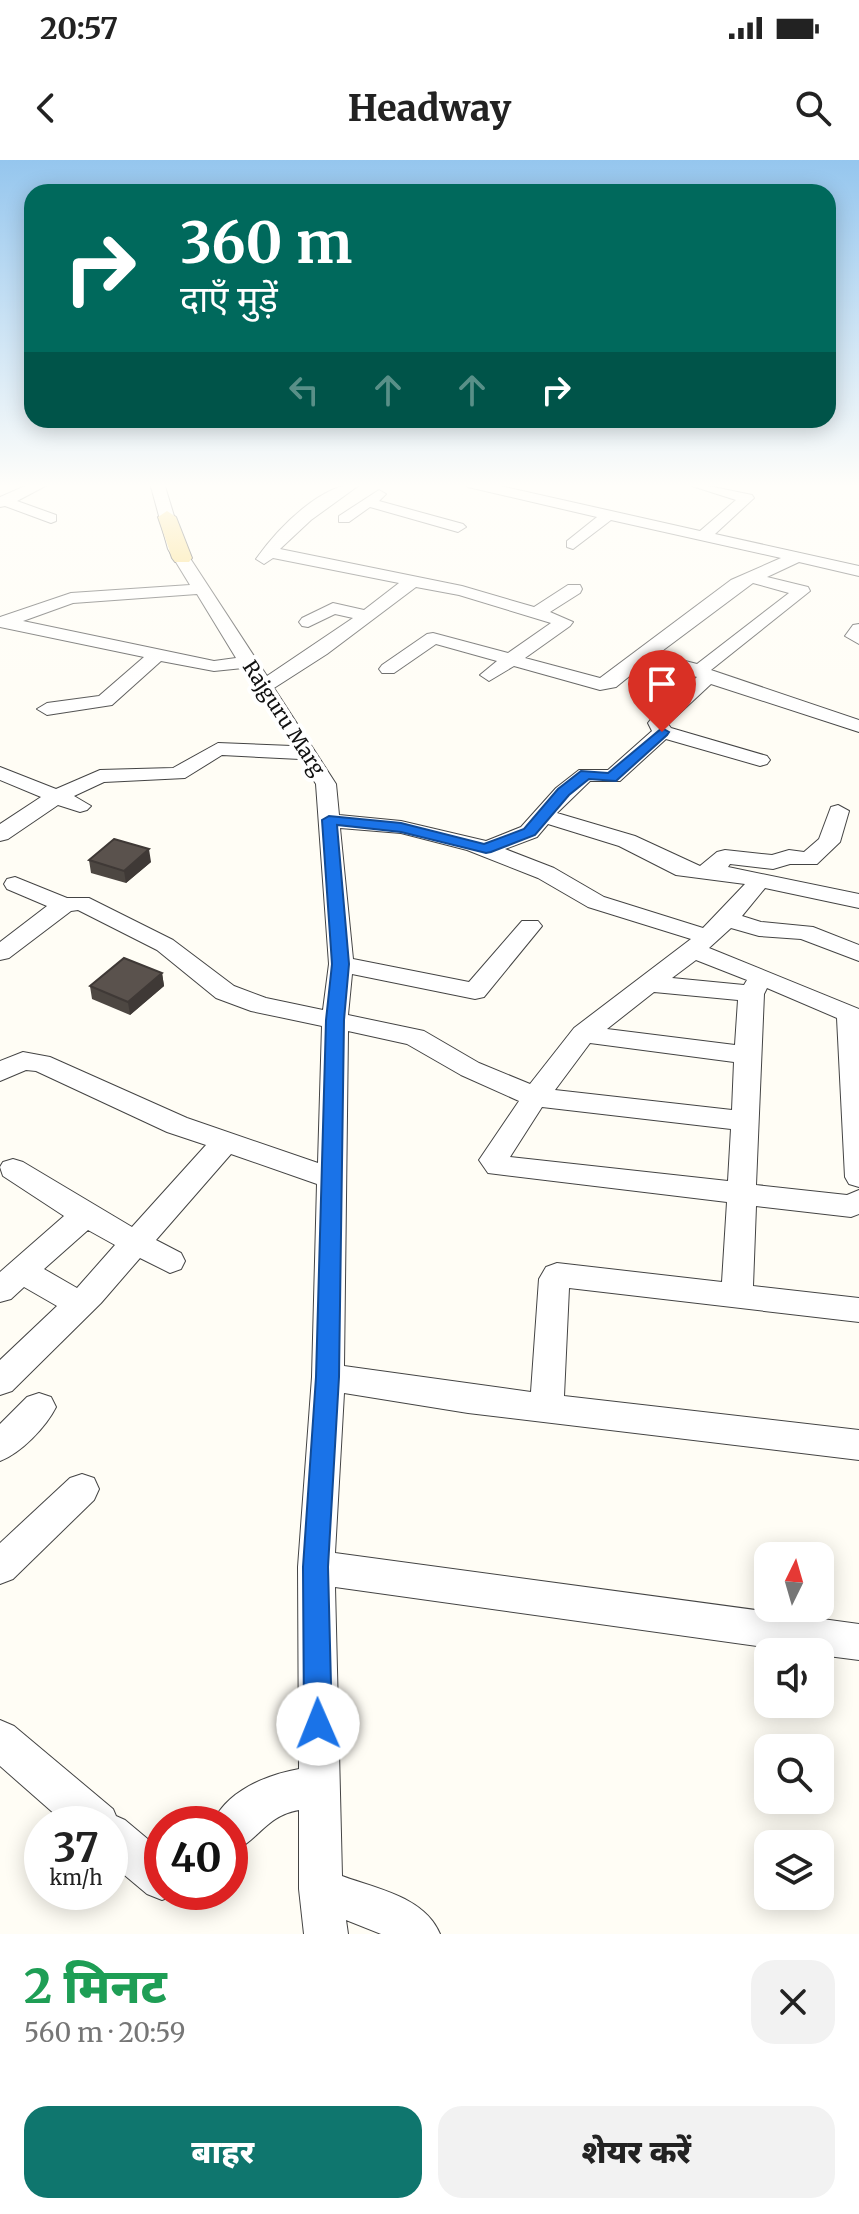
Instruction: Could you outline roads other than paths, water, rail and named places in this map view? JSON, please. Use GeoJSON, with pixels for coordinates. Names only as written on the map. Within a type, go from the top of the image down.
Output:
{"type":"FeatureCollection","features":[{"type":"Feature","properties":{"kind":"street","name":"Rajguru Marg"},"geometry":{"type":"LineString","coordinates":[[187,566],[326,784],[341,964],[335,1020],[328,1377],[316,1567],[321,1889],[326,1934]]}},
{"type":"Feature","properties":{"kind":"street"},"geometry":{"type":"LineString","coordinates":[[330,566],[414,580],[561,620],[564,624],[489,675]]}},
{"type":"Feature","properties":{"kind":"street"},"geometry":{"type":"LineString","coordinates":[[388,669],[433,638],[604,684],[647,657],[749,577],[776,566]]}},
{"type":"Feature","properties":{"kind":"street"},"geometry":{"type":"LineString","coordinates":[[838,566],[859,571]]}},
{"type":"Feature","properties":{"kind":"street"},"geometry":{"type":"LineString","coordinates":[[662,732],[658,723],[703,673],[802,591],[749,577]]}},
{"type":"Feature","properties":{"kind":"street"},"geometry":{"type":"LineString","coordinates":[[1,623],[256,674],[302,665],[414,580]]}},
{"type":"Feature","properties":{"kind":"street"},"geometry":{"type":"LineString","coordinates":[[1,623],[71,598],[201,589]]}},
{"type":"Feature","properties":{"kind":"street"},"geometry":{"type":"LineString","coordinates":[[537,613],[574,589]]}},
{"type":"Feature","properties":{"kind":"street"},"geometry":{"type":"LineString","coordinates":[[308,622],[333,608],[365,615]]}},
{"type":"Feature","properties":{"kind":"street"},"geometry":{"type":"LineString","coordinates":[[859,629],[854,636],[859,639]]}},
{"type":"Feature","properties":{"kind":"street"},"geometry":{"type":"LineString","coordinates":[[47,709],[105,701],[158,654]]}},
{"type":"Feature","properties":{"kind":"street"},"geometry":{"type":"LineString","coordinates":[[647,657],[859,726]]}},
{"type":"Feature","properties":{"kind":"street"},"geometry":{"type":"LineString","coordinates":[[662,732],[760,760]]}},
{"type":"Feature","properties":{"kind":"street"},"geometry":{"type":"LineString","coordinates":[[486,849],[529,832],[563,792],[586,774],[611,778],[662,732]]}},
{"type":"Feature","properties":{"kind":"street"},"geometry":{"type":"LineString","coordinates":[[0,834],[57,796],[100,776],[178,774],[218,749],[306,753]]}},
{"type":"Feature","properties":{"kind":"street"},"geometry":{"type":"LineString","coordinates":[[0,773],[80,806]]}},
{"type":"Feature","properties":{"kind":"street"},"geometry":{"type":"LineString","coordinates":[[712,870],[725,857],[773,862],[789,857],[809,859],[829,842],[838,811]]}},
{"type":"Feature","properties":{"kind":"street"},"geometry":{"type":"LineString","coordinates":[[545,816],[627,841],[684,870],[700,873],[712,870],[859,901]]}},
{"type":"Feature","properties":{"kind":"street"},"geometry":{"type":"LineString","coordinates":[[329,820],[401,827],[486,849],[546,873],[596,902],[701,944],[757,986]]}},
{"type":"Feature","properties":{"kind":"street"},"geometry":{"type":"LineString","coordinates":[[758,882],[701,944],[583,1034],[535,1097],[493,1160],[498,1166],[741,1191],[851,1206],[859,1201]]}},
{"type":"Feature","properties":{"kind":"street"},"geometry":{"type":"LineString","coordinates":[[15,884],[64,905],[81,903],[156,940],[216,987],[235,997],[415,1037],[470,1069],[535,1097],[744,1121]]}},
{"type":"Feature","properties":{"kind":"street"},"geometry":{"type":"LineString","coordinates":[[0,953],[64,905]]}},
{"type":"Feature","properties":{"kind":"street"},"geometry":{"type":"LineString","coordinates":[[727,919],[759,929],[805,932],[859,954]]}},
{"type":"Feature","properties":{"kind":"street"},"geometry":{"type":"LineString","coordinates":[[341,964],[475,991],[530,926]]}},
{"type":"Feature","properties":{"kind":"street"},"geometry":{"type":"LineString","coordinates":[[650,984],[757,986],[844,1010],[850,1015],[859,1177]]}},
{"type":"Feature","properties":{"kind":"street"},"geometry":{"type":"LineString","coordinates":[[737,1295],[748,1055],[757,986]]}},
{"type":"Feature","properties":{"kind":"street"},"geometry":{"type":"LineString","coordinates":[[583,1034],[748,1055]]}},
{"type":"Feature","properties":{"kind":"street"},"geometry":{"type":"LineString","coordinates":[[0,1072],[23,1061],[41,1063],[161,1119],[332,1178]]}},
{"type":"Feature","properties":{"kind":"street"},"geometry":{"type":"LineString","coordinates":[[0,1381],[137,1243],[225,1142]]}},
{"type":"Feature","properties":{"kind":"street"},"geometry":{"type":"LineString","coordinates":[[13,1169],[85,1215],[170,1261]]}},
{"type":"Feature","properties":{"kind":"street"},"geometry":{"type":"LineString","coordinates":[[79,1304],[10,1280],[85,1215]]}},
{"type":"Feature","properties":{"kind":"street"},"geometry":{"type":"LineString","coordinates":[[547,1409],[554,1279],[557,1275],[859,1310]]}},
{"type":"Feature","properties":{"kind":"street"},"geometry":{"type":"LineString","coordinates":[[328,1377],[547,1409],[859,1445]]}},
{"type":"Feature","properties":{"kind":"street"},"geometry":{"type":"LineString","coordinates":[[0,1446],[39,1407]]}},
{"type":"Feature","properties":{"kind":"street"},"geometry":{"type":"LineString","coordinates":[[0,1567],[82,1489]]}},
{"type":"Feature","properties":{"kind":"street"},"geometry":{"type":"LineString","coordinates":[[316,1567],[859,1642]]}},
{"type":"Feature","properties":{"kind":"street"},"geometry":{"type":"LineString","coordinates":[[0,1740],[77,1806]]}},
{"type":"Feature","properties":{"kind":"street"},"geometry":{"type":"LineString","coordinates":[[248,1810],[265,1797],[319,1786]]}},
{"type":"Feature","properties":{"kind":"street"},"geometry":{"type":"LineString","coordinates":[[128,1850],[144,1864]]}},
{"type":"Feature","properties":{"kind":"street"},"geometry":{"type":"LineString","coordinates":[[321,1889],[399,1919],[418,1934]]}}]}
